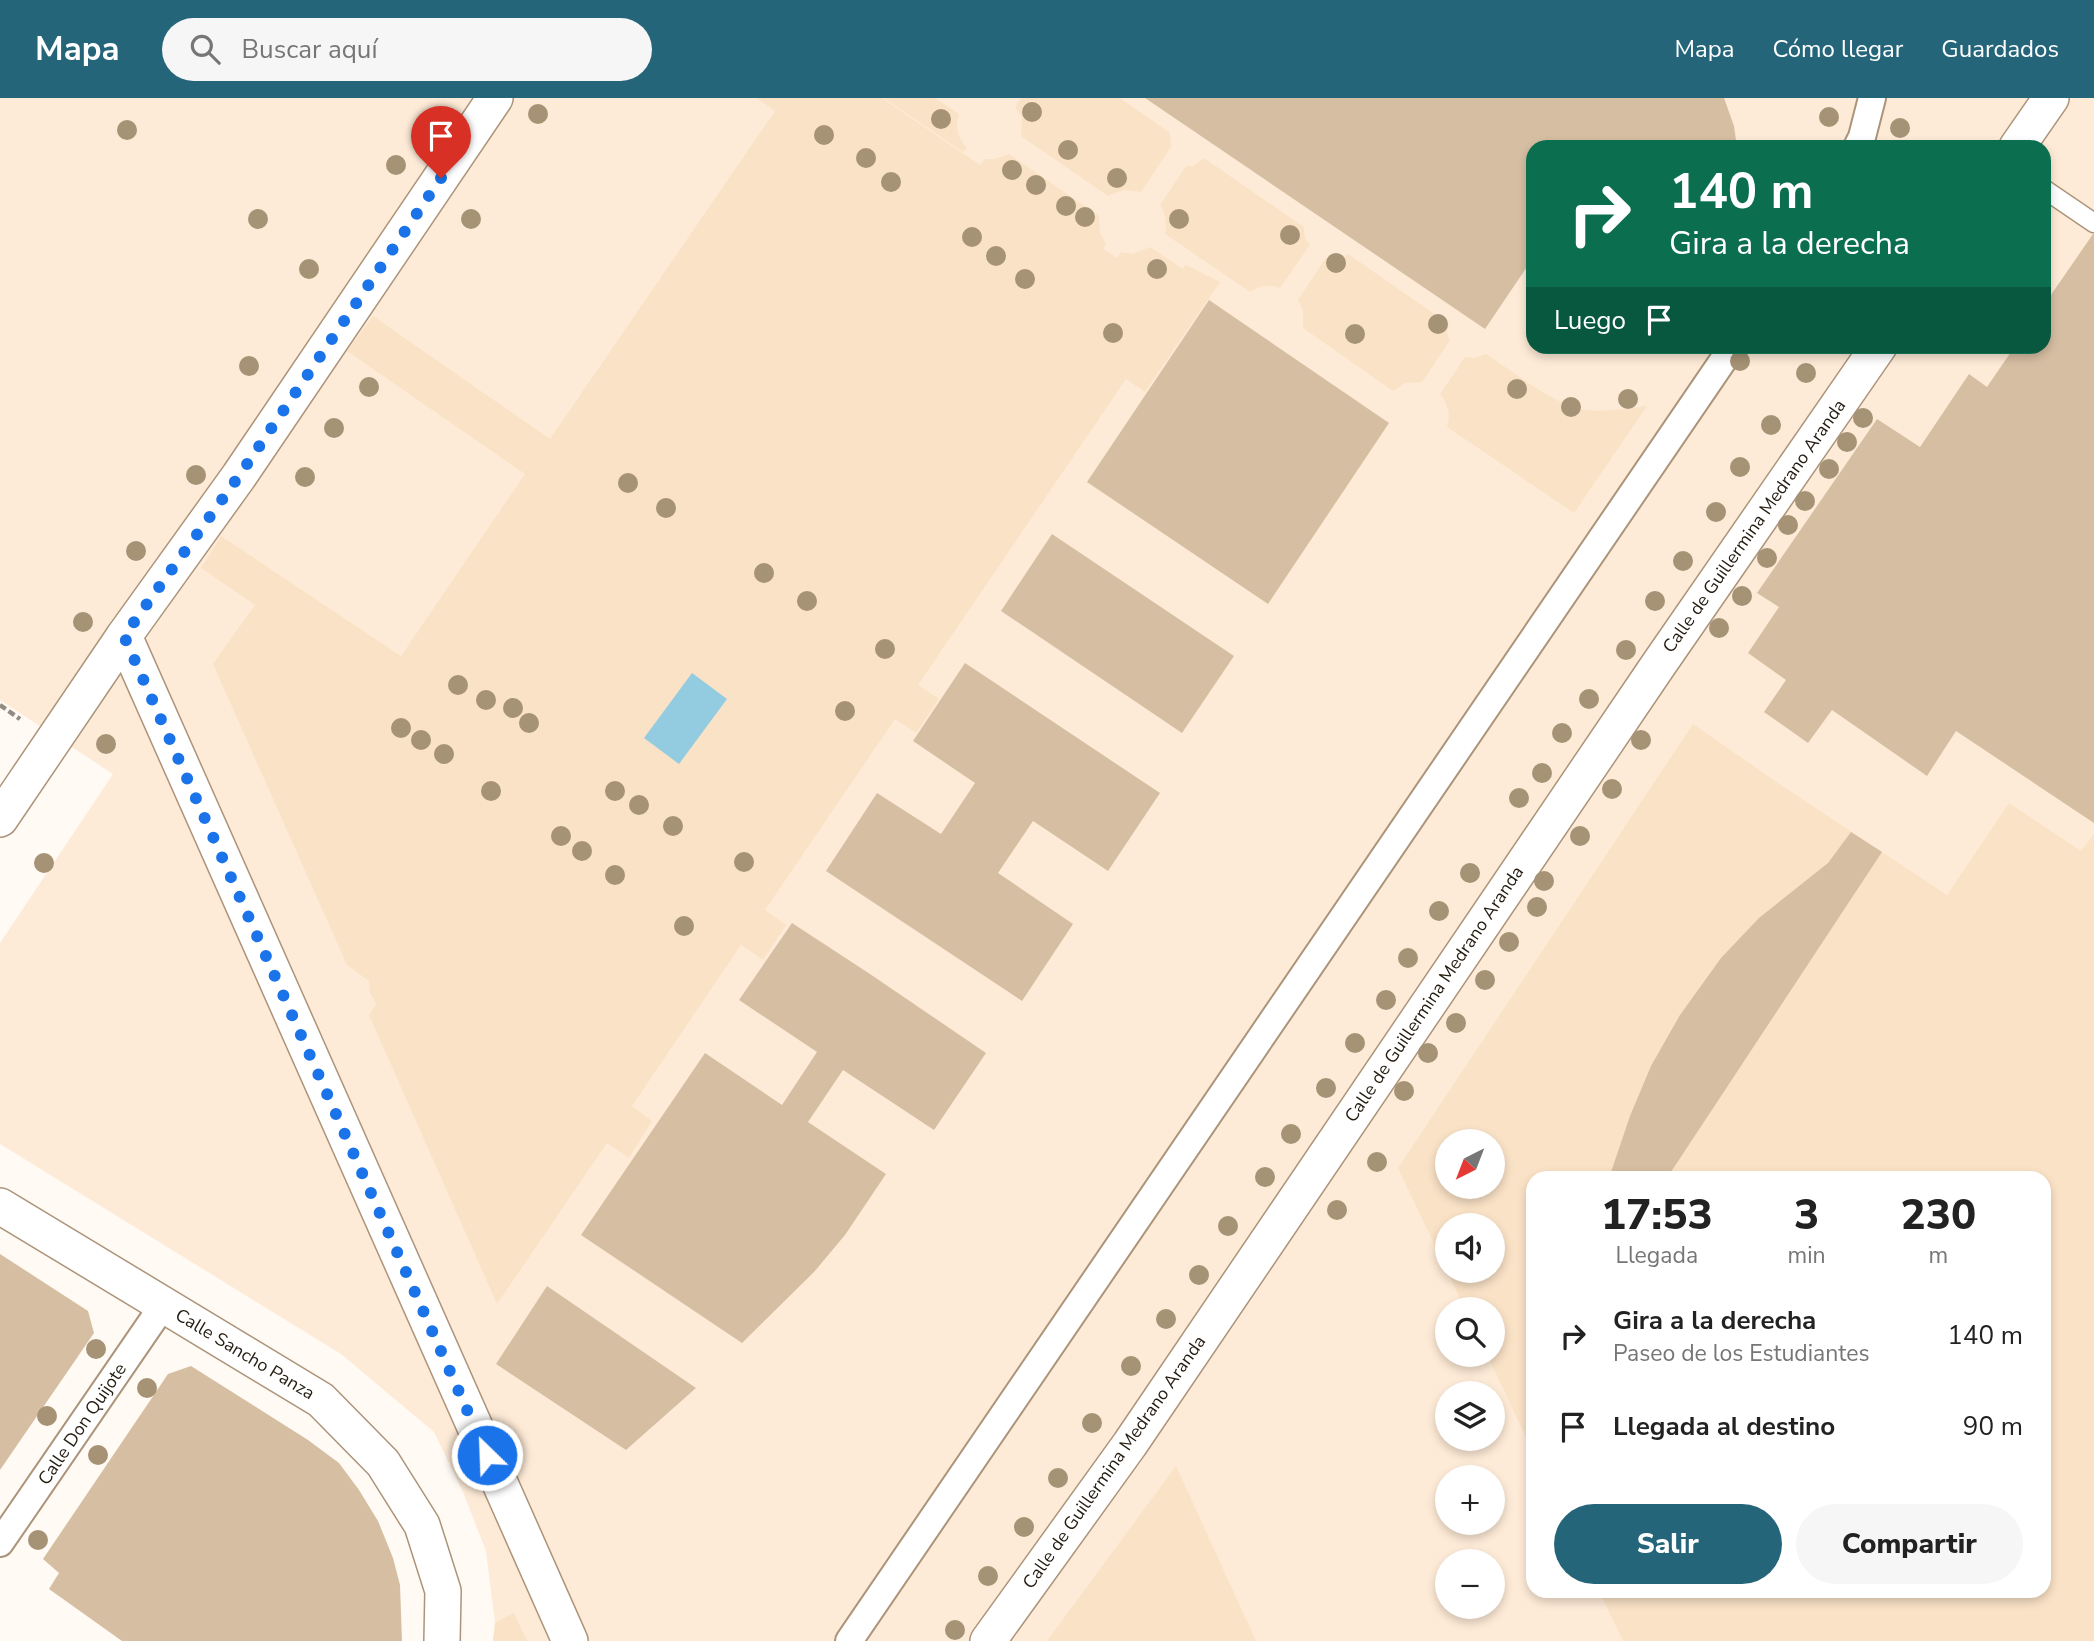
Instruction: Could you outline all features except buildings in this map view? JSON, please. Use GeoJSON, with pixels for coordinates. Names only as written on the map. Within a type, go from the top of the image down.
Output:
{"type":"FeatureCollection","features":[{"type":"Feature","properties":{"kind":"street"},"geometry":{"type":"LineString","coordinates":[[0,819],[124,636],[239,476],[495,98]]}},
{"type":"Feature","properties":{"kind":"street"},"geometry":{"type":"LineString","coordinates":[[1860,140],[1872,98]]}},
{"type":"Feature","properties":{"kind":"street"},"geometry":{"type":"LineString","coordinates":[[2022,140],[2051,98]]}},
{"type":"Feature","properties":{"kind":"street"},"geometry":{"type":"LineString","coordinates":[[849,1641],[1728,354]]}},
{"type":"Feature","properties":{"kind":"street","name":"Calle de Guillermina Medrano Aranda"},"geometry":{"type":"LineString","coordinates":[[988,1641],[1130,1444],[1659,664],[1873,354]]}},
{"type":"Feature","properties":{"kind":"street"},"geometry":{"type":"LineString","coordinates":[[124,636],[569,1641]]}},
{"type":"Feature","properties":{"kind":"street","name":"Calle Sancho Panza"},"geometry":{"type":"LineString","coordinates":[[0,1206],[321,1399],[383,1463],[422,1525],[443,1591],[442,1641]]}},
{"type":"Feature","properties":{"kind":"street","name":"Calle Don Quijote"},"geometry":{"type":"LineString","coordinates":[[0,1543],[164,1304]]}},
{"type":"Feature","properties":{"kind":"lane"},"geometry":{"type":"LineString","coordinates":[[2051,194],[2094,223]]}},
{"type":"Feature","properties":{"kind":"shaded area"},"geometry":{"type":"Polygon","coordinates":[[[0,98],[2094,98],[2094,1641],[493,1641],[495,1623],[486,1551],[463,1492],[434,1432],[341,1354],[0,1144],[0,943],[113,774],[0,700],[0,98]]]}},
{"type":"Feature","properties":{"kind":"shaded area"},"geometry":{"type":"Polygon","coordinates":[[[757,98],[882,98],[980,165],[985,159],[1009,154],[1099,216],[1100,232],[1106,244],[1103,249],[1117,258],[1121,252],[1132,254],[1150,247],[1183,269],[1186,265],[1220,282],[1145,392],[1126,379],[918,685],[939,699],[916,733],[895,719],[765,910],[786,925],[763,960],[741,945],[632,1106],[652,1121],[629,1158],[607,1143],[497,1304],[369,1015],[376,1004],[370,993],[369,981],[347,965],[213,664],[255,605],[201,568],[221,536],[401,656],[525,474],[347,351],[373,316],[550,439],[775,111],[757,98]]]}},
{"type":"Feature","properties":{"kind":"shaded area"},"geometry":{"type":"Polygon","coordinates":[[[884,98],[935,98],[959,114],[958,132],[967,148],[963,152],[884,98]]]}},
{"type":"Feature","properties":{"kind":"shaded area"},"geometry":{"type":"Polygon","coordinates":[[[1021,98],[1120,98],[1170,133],[1171,147],[1141,192],[1124,190],[1108,196],[1021,136],[1022,117],[1015,107],[1021,98]]]}},
{"type":"Feature","properties":{"kind":"shaded area"},"geometry":{"type":"Polygon","coordinates":[[[1204,158],[1304,227],[1305,238],[1310,245],[1280,288],[1265,286],[1250,292],[1165,234],[1166,219],[1160,205],[1186,166],[1194,166],[1204,158]]]}},
{"type":"Feature","properties":{"kind":"shaded area"},"geometry":{"type":"Polygon","coordinates":[[[1348,254],[1449,324],[1447,333],[1450,340],[1422,382],[1405,383],[1393,391],[1303,328],[1303,310],[1298,300],[1326,258],[1337,261],[1348,254]]]}},
{"type":"Feature","properties":{"kind":"shaded area"},"geometry":{"type":"Polygon","coordinates":[[[1486,354],[1548,395],[1574,407],[1601,410],[1647,406],[1574,513],[1447,427],[1448,409],[1440,394],[1465,357],[1474,358],[1486,354]]]}},
{"type":"Feature","properties":{"kind":"shaded area"},"geometry":{"type":"Polygon","coordinates":[[[1693,724],[1947,895],[2009,803],[2081,851],[2094,834],[2094,1641],[1623,1641],[1602,1598],[2051,1598],[2051,1171],[1526,1171],[1526,1437],[1505,1393],[1505,1381],[1499,1381],[1493,1367],[1505,1367],[1505,1297],[1459,1297],[1453,1283],[1505,1283],[1505,1213],[1435,1213],[1435,1246],[1398,1168],[1693,724]]]}},
{"type":"Feature","properties":{"kind":"shaded area"},"geometry":{"type":"Polygon","coordinates":[[[1176,1466],[1256,1641],[1047,1641],[1176,1466]]]}},
{"type":"Feature","properties":{"kind":"shaded area"},"geometry":{"type":"Polygon","coordinates":[[[514,1613],[527,1641],[493,1641],[495,1623],[514,1613]]]}},
{"type":"Feature","properties":{"kind":"water"},"geometry":{"type":"Polygon","coordinates":[[[692,673],[727,699],[679,764],[644,738],[692,673]]]}},
{"type":"Feature","properties":{"kind":"route"},"geometry":{"type":"LineString","coordinates":[[441,178],[239,476],[124,636],[487,1455]]}}]}
